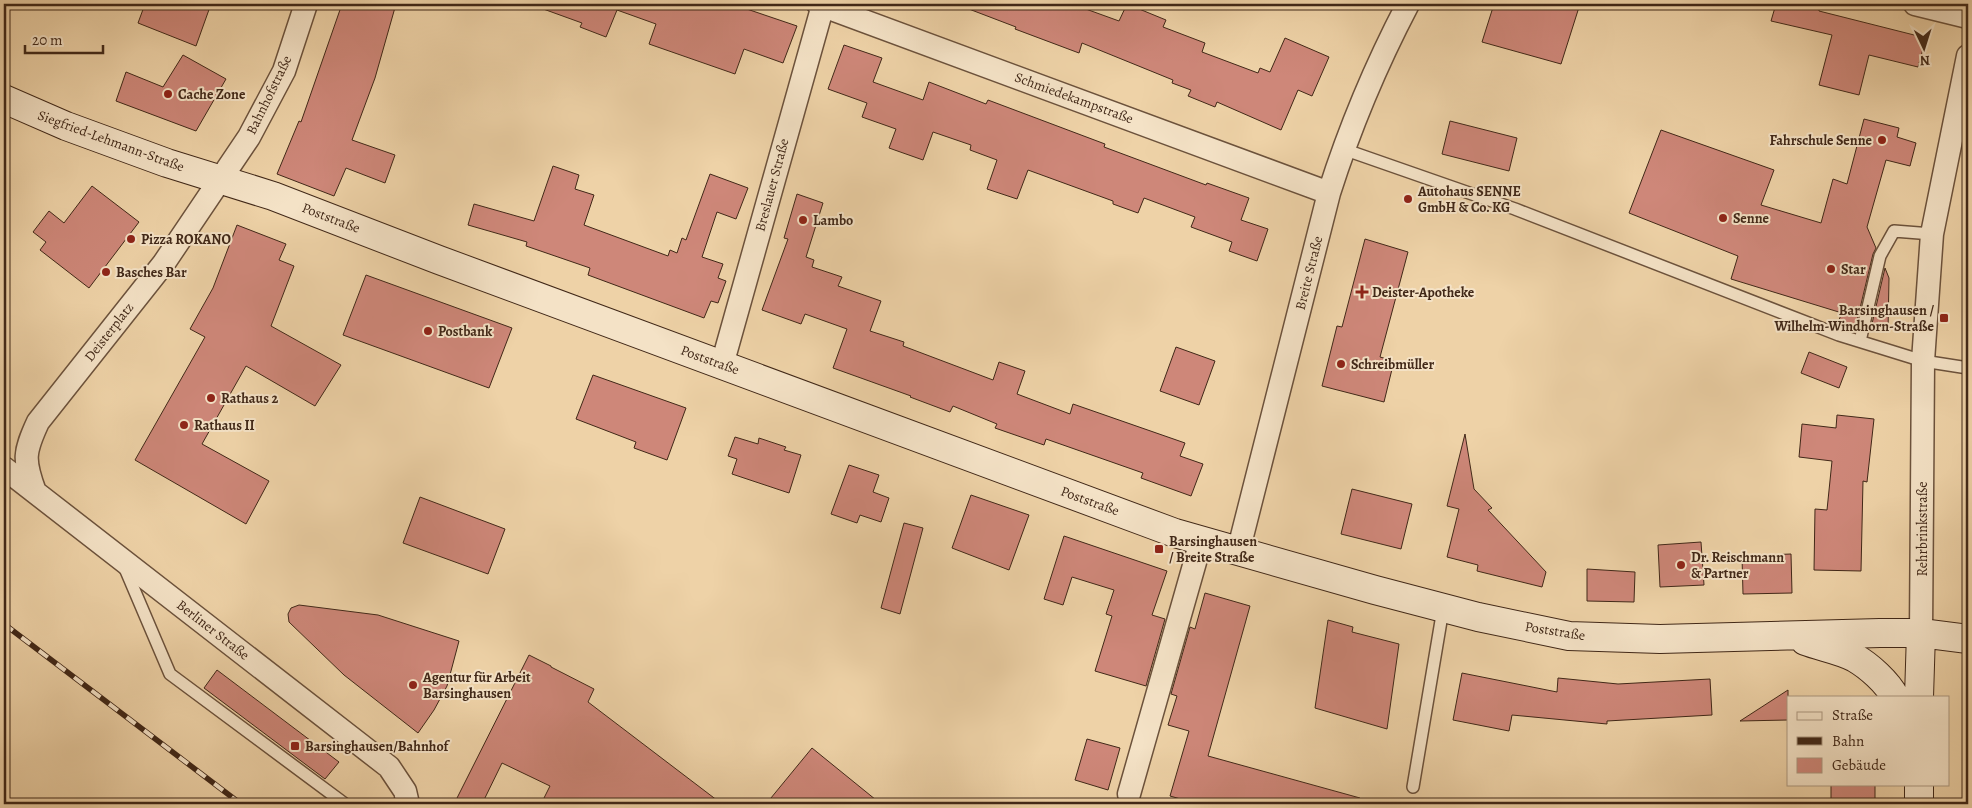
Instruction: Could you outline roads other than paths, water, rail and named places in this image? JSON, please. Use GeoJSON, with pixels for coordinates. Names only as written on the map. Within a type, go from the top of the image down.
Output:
{"type":"FeatureCollection","features":[{"type":"Feature","properties":{"kind":"main road","name":"Siegfried-Lehmann-Straße"},"geometry":{"type":"LineString","coordinates":[[4,100],[66,126],[167,163],[219,179]]}},
{"type":"Feature","properties":{"kind":"main road","name":"Poststraße"},"geometry":{"type":"LineString","coordinates":[[219,179],[273,196],[1175,533],[1443,608],[1569,636],[1660,639],[1920,633],[1968,639]]}},
{"type":"Feature","properties":{"kind":"main road","name":"Rehrbrinkstraße"},"geometry":{"type":"LineString","coordinates":[[1919,696],[1920,633]]}},
{"type":"Feature","properties":{"kind":"main road"},"geometry":{"type":"LineString","coordinates":[[1787,635],[1854,658],[1870,670],[1891,690],[1894,696]]}},
{"type":"Feature","properties":{"kind":"main road"},"geometry":{"type":"LineString","coordinates":[[1919,786],[1919,804]]}},
{"type":"Feature","properties":{"kind":"street","name":"Bahnhofstraße"},"geometry":{"type":"LineString","coordinates":[[219,179],[249,137],[284,71],[306,4]]}},
{"type":"Feature","properties":{"kind":"street","name":"Breite Straße"},"geometry":{"type":"LineString","coordinates":[[1238,552],[1329,193],[1343,149],[1364,95],[1408,4]]}},
{"type":"Feature","properties":{"kind":"street"},"geometry":{"type":"LineString","coordinates":[[1915,4],[1968,17]]}},
{"type":"Feature","properties":{"kind":"street","name":"Schmiedekampstraße"},"geometry":{"type":"LineString","coordinates":[[828,6],[1329,193]]}},
{"type":"Feature","properties":{"kind":"street","name":"Breslauer Straße"},"geometry":{"type":"LineString","coordinates":[[722,365],[828,6]]}},
{"type":"Feature","properties":{"kind":"street","name":"Rehrbrinkstraße"},"geometry":{"type":"LineString","coordinates":[[1920,633],[1923,361],[1932,234],[1967,63]]}},
{"type":"Feature","properties":{"kind":"street","name":"Deisterplatz"},"geometry":{"type":"LineString","coordinates":[[35,492],[27,472],[27,447],[38,422],[164,263],[219,179]]}},
{"type":"Feature","properties":{"kind":"street","name":"Berliner Straße"},"geometry":{"type":"LineString","coordinates":[[4,468],[389,767],[405,791],[408,804]]}},
{"type":"Feature","properties":{"kind":"street"},"geometry":{"type":"LineString","coordinates":[[1129,794],[1201,541]]}},
{"type":"Feature","properties":{"kind":"lane"},"geometry":{"type":"LineString","coordinates":[[1343,149],[1515,209],[1839,335],[1923,361],[1968,368]]}},
{"type":"Feature","properties":{"kind":"lane"},"geometry":{"type":"LineString","coordinates":[[1860,342],[1880,256],[1894,231],[1932,234]]}},
{"type":"Feature","properties":{"kind":"lane"},"geometry":{"type":"LineString","coordinates":[[121,559],[170,674],[345,804]]}},
{"type":"Feature","properties":{"kind":"lane"},"geometry":{"type":"LineString","coordinates":[[1413,786],[1443,608]]}},
{"type":"Feature","properties":{"kind":"railway"},"geometry":{"type":"LineString","coordinates":[[4,624],[241,804]]}},
{"type":"Feature","properties":{"kind":"place","name":"Cache Zone"},"geometry":{"type":"Point","coordinates":[168,94]}},
{"type":"Feature","properties":{"kind":"place","name":"Fahrschule Senne"},"geometry":{"type":"Point","coordinates":[1882,140]}},
{"type":"Feature","properties":{"kind":"place","name":"Autohaus SENNE GmbH & Co. KG"},"geometry":{"type":"Point","coordinates":[1408,199]}},
{"type":"Feature","properties":{"kind":"place","name":"Senne"},"geometry":{"type":"Point","coordinates":[1723,218]}},
{"type":"Feature","properties":{"kind":"place","name":"Lambo"},"geometry":{"type":"Point","coordinates":[803,220]}},
{"type":"Feature","properties":{"kind":"place","name":"Pizza ROKANO"},"geometry":{"type":"Point","coordinates":[131,239]}},
{"type":"Feature","properties":{"kind":"place","name":"Star"},"geometry":{"type":"Point","coordinates":[1831,269]}},
{"type":"Feature","properties":{"kind":"place","name":"Basches Bar"},"geometry":{"type":"Point","coordinates":[106,272]}},
{"type":"Feature","properties":{"kind":"place","name":"Deister-Apotheke"},"geometry":{"type":"Point","coordinates":[1362,292]}},
{"type":"Feature","properties":{"kind":"place","name":"Barsinghausen / Wilhelm-Windhorn-Straße"},"geometry":{"type":"Point","coordinates":[1944,318]}},
{"type":"Feature","properties":{"kind":"place","name":"Postbank"},"geometry":{"type":"Point","coordinates":[428,331]}},
{"type":"Feature","properties":{"kind":"place","name":"Schreibmüller"},"geometry":{"type":"Point","coordinates":[1341,364]}},
{"type":"Feature","properties":{"kind":"place","name":"Rathaus 2"},"geometry":{"type":"Point","coordinates":[211,398]}},
{"type":"Feature","properties":{"kind":"place","name":"Rathaus II"},"geometry":{"type":"Point","coordinates":[184,425]}},
{"type":"Feature","properties":{"kind":"place","name":"Barsinghausen / Breite Straße"},"geometry":{"type":"Point","coordinates":[1159,549]}},
{"type":"Feature","properties":{"kind":"place","name":"Dr. Reischmann & Partner"},"geometry":{"type":"Point","coordinates":[1681,565]}},
{"type":"Feature","properties":{"kind":"place","name":"Agentur für Arbeit Barsinghausen"},"geometry":{"type":"Point","coordinates":[413,685]}},
{"type":"Feature","properties":{"kind":"place","name":"Barsinghausen/Bahnhof"},"geometry":{"type":"Point","coordinates":[295,746]}}]}
